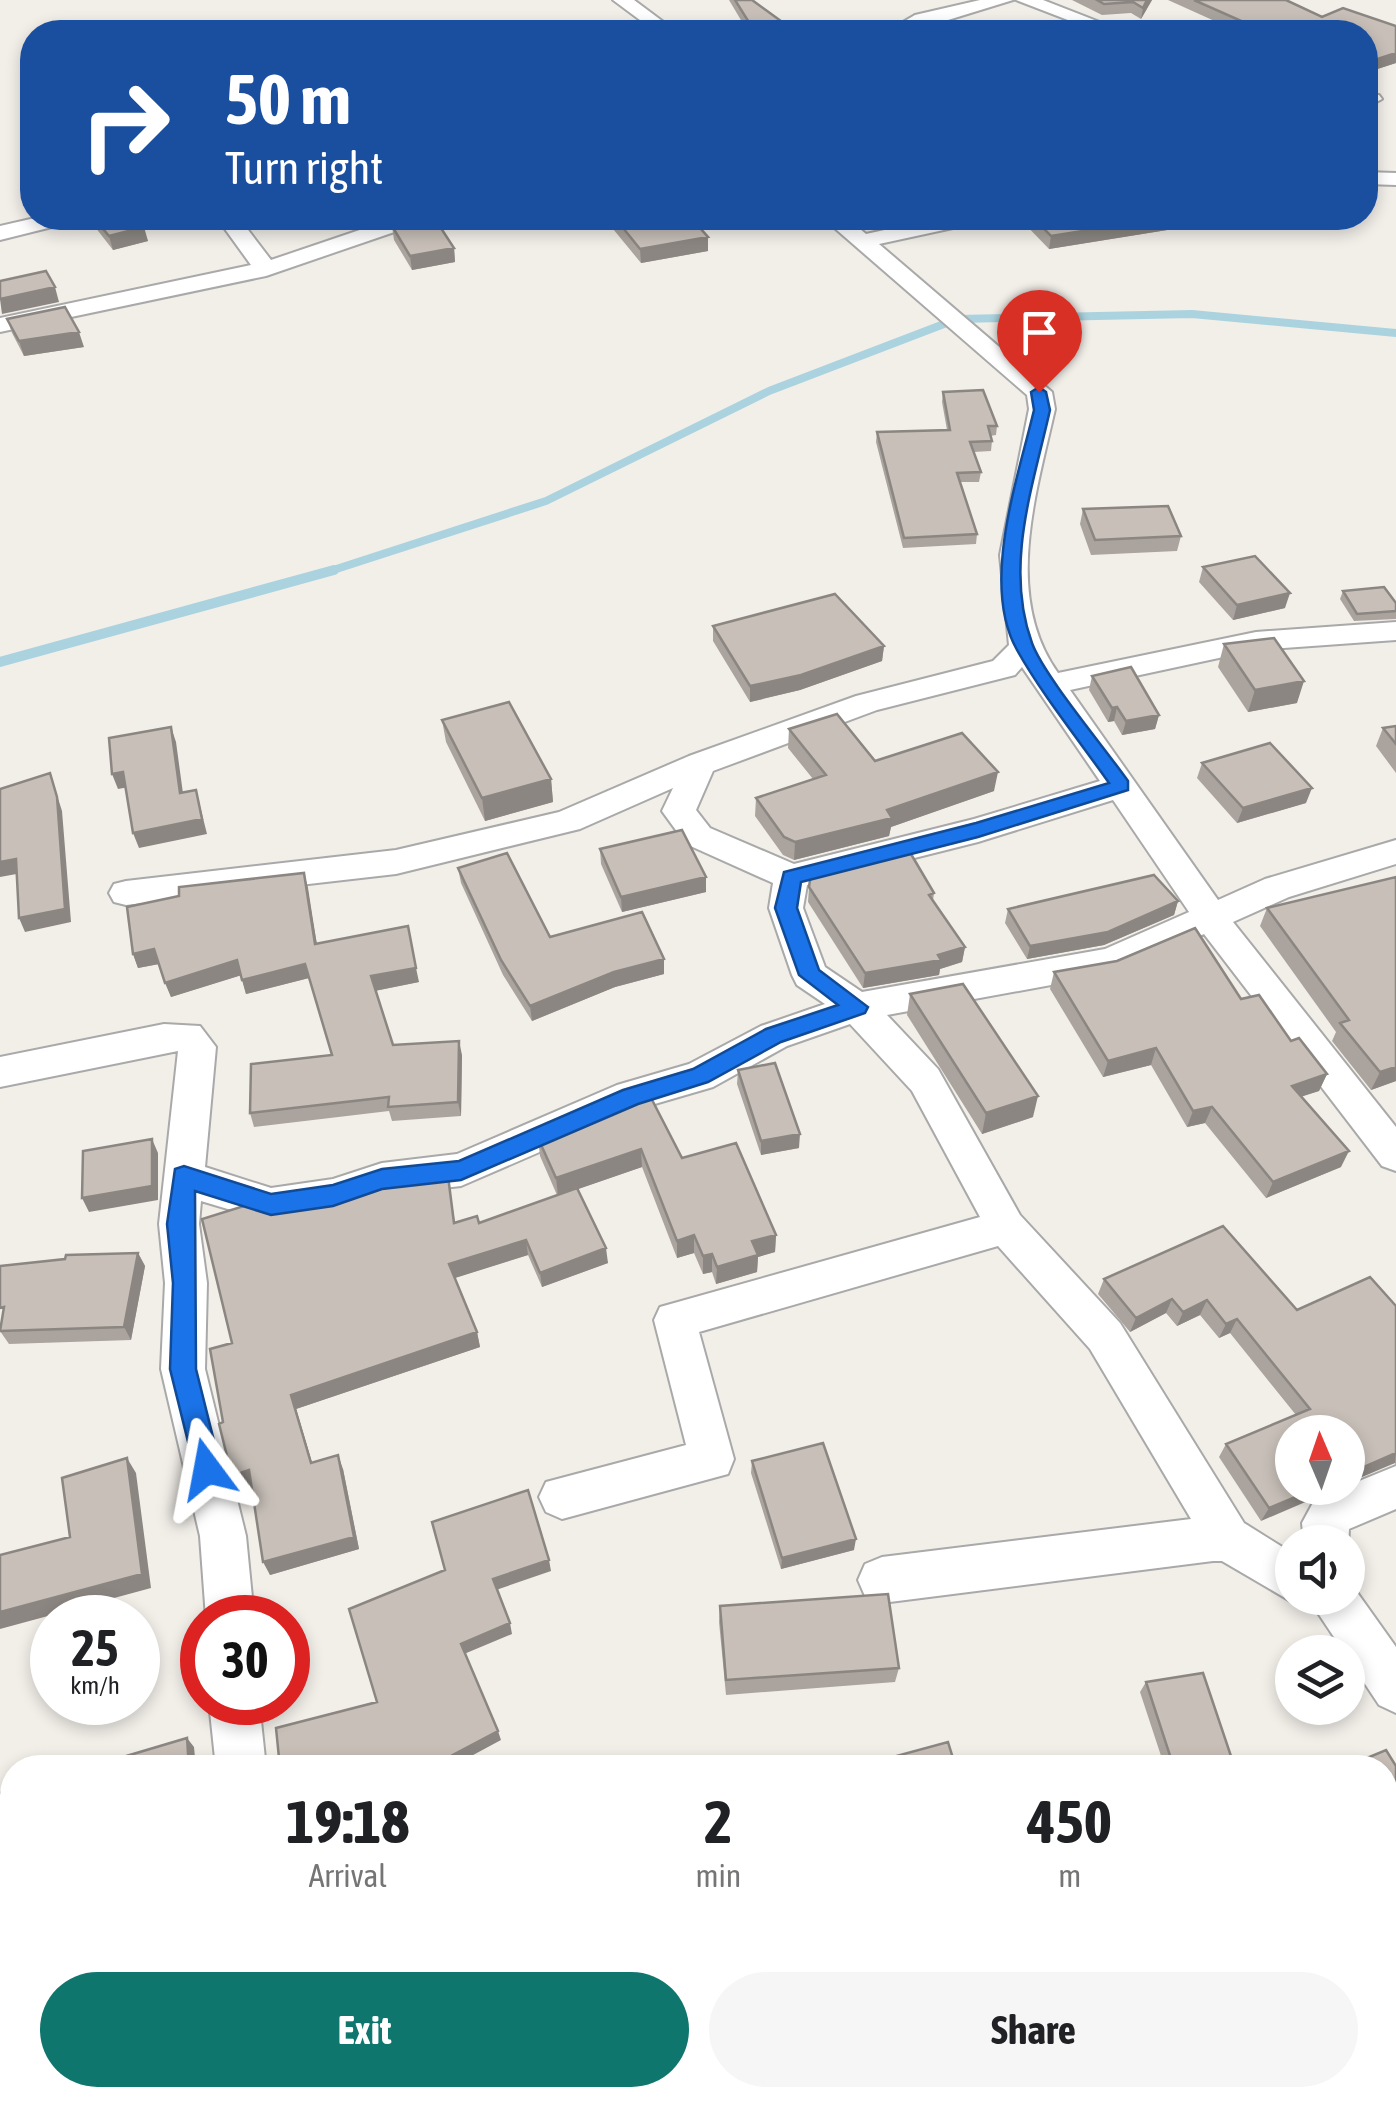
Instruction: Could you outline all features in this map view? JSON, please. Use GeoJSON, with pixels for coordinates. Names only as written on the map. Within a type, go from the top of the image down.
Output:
{"type":"FeatureCollection","features":[{"type":"Feature","properties":{"kind":"street"},"geometry":{"type":"LineString","coordinates":[[622,0],[651,20]]}},
{"type":"Feature","properties":{"kind":"street"},"geometry":{"type":"LineString","coordinates":[[920,20],[1004,0]]}},
{"type":"Feature","properties":{"kind":"street"},"geometry":{"type":"LineString","coordinates":[[1024,0],[1083,20]]}},
{"type":"Feature","properties":{"kind":"street"},"geometry":{"type":"LineString","coordinates":[[237,230],[266,269]]}},
{"type":"Feature","properties":{"kind":"street"},"geometry":{"type":"LineString","coordinates":[[0,325],[266,269],[374,230]]}},
{"type":"Feature","properties":{"kind":"street"},"geometry":{"type":"LineString","coordinates":[[850,230],[1039,392],[1042,410],[1010,550],[1012,602],[1024,647],[1252,976],[1396,1156]]}},
{"type":"Feature","properties":{"kind":"street"},"geometry":{"type":"LineString","coordinates":[[864,240],[911,230]]}},
{"type":"Feature","properties":{"kind":"street"},"geometry":{"type":"LineString","coordinates":[[1049,685],[1256,641],[1396,631]]}},
{"type":"Feature","properties":{"kind":"street"},"geometry":{"type":"LineString","coordinates":[[126,893],[396,862],[568,820],[700,764],[867,703],[1004,668],[1024,647]]}},
{"type":"Feature","properties":{"kind":"street"},"geometry":{"type":"LineString","coordinates":[[700,764],[679,811],[698,836],[791,877],[978,830],[1121,786]]}},
{"type":"Feature","properties":{"kind":"street"},"geometry":{"type":"LineString","coordinates":[[184,1176],[224,1193],[271,1204],[333,1196],[382,1179],[461,1170],[632,1096],[700,1076],[774,1036],[857,1007],[1111,961],[1277,888],[1396,852]]}},
{"type":"Feature","properties":{"kind":"street"},"geometry":{"type":"LineString","coordinates":[[791,877],[786,908],[810,975],[857,1007],[925,1080],[1006,1227],[1105,1336],[1228,1539],[1275,1568]]}},
{"type":"Feature","properties":{"kind":"street"},"geometry":{"type":"LineString","coordinates":[[0,1072],[187,1036],[198,1047],[179,1224],[186,1283],[183,1369],[223,1536],[228,1595]]}},
{"type":"Feature","properties":{"kind":"street"},"geometry":{"type":"LineString","coordinates":[[562,1497],[712,1460],[676,1320],[1006,1227]]}},
{"type":"Feature","properties":{"kind":"street"},"geometry":{"type":"LineString","coordinates":[[1325,1525],[1331,1514],[1396,1487]]}},
{"type":"Feature","properties":{"kind":"street"},"geometry":{"type":"LineString","coordinates":[[882,1580],[1228,1539]]}},
{"type":"Feature","properties":{"kind":"street"},"geometry":{"type":"LineString","coordinates":[[1345,1615],[1396,1688]]}},
{"type":"Feature","properties":{"kind":"street"},"geometry":{"type":"LineString","coordinates":[[236,1725],[240,1755]]}},
{"type":"Feature","properties":{"kind":"building"},"geometry":{"type":"Polygon","coordinates":[[[735,0],[752,0],[780,20],[748,20],[735,0]]]}},
{"type":"Feature","properties":{"kind":"building"},"geometry":{"type":"Polygon","coordinates":[[[1097,0],[1147,0],[1143,8],[1133,2],[1104,4],[1097,0]]]}},
{"type":"Feature","properties":{"kind":"building"},"geometry":{"type":"Polygon","coordinates":[[[1194,0],[1286,0],[1322,17],[1343,8],[1396,26],[1396,53],[1378,59],[1378,20],[1239,20],[1194,0]]]}},
{"type":"Feature","properties":{"kind":"building"},"geometry":{"type":"Polygon","coordinates":[[[104,230],[132,230],[109,236],[104,230]]]}},
{"type":"Feature","properties":{"kind":"building"},"geometry":{"type":"Polygon","coordinates":[[[394,230],[442,230],[454,248],[410,256],[394,230]]]}},
{"type":"Feature","properties":{"kind":"building"},"geometry":{"type":"Polygon","coordinates":[[[625,230],[702,230],[708,237],[640,249],[625,230]]]}},
{"type":"Feature","properties":{"kind":"building"},"geometry":{"type":"Polygon","coordinates":[[[1045,230],[1089,230],[1051,236],[1045,230]]]}},
{"type":"Feature","properties":{"kind":"building"},"geometry":{"type":"Polygon","coordinates":[[[46,271],[55,287],[0,299],[0,281],[46,271]]]}},
{"type":"Feature","properties":{"kind":"building"},"geometry":{"type":"Polygon","coordinates":[[[65,307],[79,332],[19,341],[7,319],[65,307]]]}},
{"type":"Feature","properties":{"kind":"building"},"geometry":{"type":"Polygon","coordinates":[[[983,390],[997,426],[988,426],[992,441],[970,442],[981,472],[957,473],[977,534],[904,538],[877,432],[950,430],[943,392],[983,390]]]}},
{"type":"Feature","properties":{"kind":"building"},"geometry":{"type":"Polygon","coordinates":[[[1168,506],[1181,536],[1095,540],[1083,509],[1168,506]]]}},
{"type":"Feature","properties":{"kind":"building"},"geometry":{"type":"Polygon","coordinates":[[[1255,556],[1290,593],[1237,605],[1203,567],[1255,556]]]}},
{"type":"Feature","properties":{"kind":"building"},"geometry":{"type":"Polygon","coordinates":[[[1384,587],[1396,603],[1396,611],[1357,614],[1343,591],[1384,587]]]}},
{"type":"Feature","properties":{"kind":"building"},"geometry":{"type":"Polygon","coordinates":[[[835,594],[884,646],[801,675],[750,686],[713,626],[835,594]]]}},
{"type":"Feature","properties":{"kind":"building"},"geometry":{"type":"Polygon","coordinates":[[[1274,638],[1304,681],[1255,690],[1224,644],[1274,638]]]}},
{"type":"Feature","properties":{"kind":"building"},"geometry":{"type":"Polygon","coordinates":[[[1131,667],[1159,715],[1126,721],[1117,707],[1112,708],[1092,676],[1131,667]]]}},
{"type":"Feature","properties":{"kind":"building"},"geometry":{"type":"Polygon","coordinates":[[[509,702],[551,779],[482,798],[442,720],[509,702]]]}},
{"type":"Feature","properties":{"kind":"building"},"geometry":{"type":"Polygon","coordinates":[[[837,714],[875,761],[962,733],[998,772],[887,810],[892,818],[795,842],[784,837],[756,798],[826,775],[789,729],[837,714]]]}},
{"type":"Feature","properties":{"kind":"building"},"geometry":{"type":"Polygon","coordinates":[[[1396,726],[1396,744],[1383,728],[1396,726]]]}},
{"type":"Feature","properties":{"kind":"building"},"geometry":{"type":"Polygon","coordinates":[[[171,727],[180,793],[196,790],[202,819],[133,833],[123,772],[112,774],[109,738],[171,727]]]}},
{"type":"Feature","properties":{"kind":"building"},"geometry":{"type":"Polygon","coordinates":[[[1270,743],[1312,788],[1243,808],[1202,763],[1270,743]]]}},
{"type":"Feature","properties":{"kind":"building"},"geometry":{"type":"Polygon","coordinates":[[[50,773],[57,797],[65,909],[19,918],[16,859],[0,862],[0,789],[50,773]]]}},
{"type":"Feature","properties":{"kind":"building"},"geometry":{"type":"Polygon","coordinates":[[[682,830],[706,877],[621,897],[600,849],[682,830]]]}},
{"type":"Feature","properties":{"kind":"building"},"geometry":{"type":"Polygon","coordinates":[[[908,849],[934,893],[929,895],[965,947],[938,955],[941,960],[865,973],[809,887],[811,873],[908,849]]]}},
{"type":"Feature","properties":{"kind":"building"},"geometry":{"type":"Polygon","coordinates":[[[507,853],[550,937],[642,912],[664,959],[614,972],[530,1006],[501,960],[458,868],[507,853]]]}},
{"type":"Feature","properties":{"kind":"building"},"geometry":{"type":"Polygon","coordinates":[[[304,873],[315,944],[408,926],[416,968],[371,976],[393,1045],[459,1041],[458,1102],[388,1107],[389,1097],[250,1113],[251,1064],[332,1055],[305,964],[242,980],[237,960],[165,983],[154,949],[133,954],[127,907],[179,896],[179,887],[304,873]]]}},
{"type":"Feature","properties":{"kind":"building"},"geometry":{"type":"Polygon","coordinates":[[[1154,875],[1178,901],[1108,932],[1030,946],[1008,909],[1154,875]]]}},
{"type":"Feature","properties":{"kind":"building"},"geometry":{"type":"Polygon","coordinates":[[[1396,877],[1396,1067],[1380,1072],[1340,1023],[1349,1020],[1267,908],[1396,877]]]}},
{"type":"Feature","properties":{"kind":"building"},"geometry":{"type":"Polygon","coordinates":[[[1195,928],[1241,999],[1259,995],[1291,1041],[1299,1038],[1327,1074],[1292,1086],[1349,1151],[1273,1182],[1212,1107],[1193,1111],[1156,1048],[1108,1061],[1054,972],[1117,961],[1195,928]]]}},
{"type":"Feature","properties":{"kind":"building"},"geometry":{"type":"Polygon","coordinates":[[[963,984],[1038,1096],[986,1113],[910,994],[963,984]]]}},
{"type":"Feature","properties":{"kind":"building"},"geometry":{"type":"Polygon","coordinates":[[[775,1063],[800,1134],[761,1141],[738,1070],[775,1063]]]}},
{"type":"Feature","properties":{"kind":"building"},"geometry":{"type":"Polygon","coordinates":[[[648,1092],[682,1158],[736,1143],[776,1235],[752,1241],[758,1255],[717,1267],[712,1254],[703,1256],[694,1235],[677,1241],[641,1149],[556,1178],[538,1138],[648,1092]]]}},
{"type":"Feature","properties":{"kind":"building"},"geometry":{"type":"Polygon","coordinates":[[[152,1139],[152,1186],[82,1198],[83,1151],[152,1139]]]}},
{"type":"Feature","properties":{"kind":"building"},"geometry":{"type":"Polygon","coordinates":[[[448,1176],[454,1223],[477,1216],[479,1223],[577,1188],[606,1248],[540,1273],[526,1240],[449,1264],[477,1332],[291,1395],[311,1463],[338,1455],[354,1537],[263,1562],[249,1470],[232,1476],[219,1424],[223,1422],[210,1349],[232,1343],[202,1219],[247,1205],[266,1211],[329,1202],[380,1183],[448,1176]]]}},
{"type":"Feature","properties":{"kind":"building"},"geometry":{"type":"Polygon","coordinates":[[[1223,1226],[1297,1310],[1370,1277],[1396,1306],[1396,1453],[1365,1467],[1365,1415],[1296,1415],[1310,1409],[1237,1319],[1226,1324],[1207,1300],[1183,1312],[1172,1299],[1136,1318],[1104,1279],[1223,1226]]]}},
{"type":"Feature","properties":{"kind":"building"},"geometry":{"type":"Polygon","coordinates":[[[138,1253],[124,1327],[0,1331],[4,1307],[0,1308],[0,1266],[65,1259],[66,1255],[138,1253]]]}},
{"type":"Feature","properties":{"kind":"building"},"geometry":{"type":"Polygon","coordinates":[[[1275,1424],[1276,1505],[1269,1508],[1226,1444],[1275,1424]]]}},
{"type":"Feature","properties":{"kind":"building"},"geometry":{"type":"Polygon","coordinates":[[[823,1443],[856,1539],[782,1558],[752,1461],[823,1443]]]}},
{"type":"Feature","properties":{"kind":"building"},"geometry":{"type":"Polygon","coordinates":[[[127,1458],[142,1574],[64,1595],[30,1595],[30,1604],[0,1612],[0,1555],[70,1537],[62,1478],[127,1458]]]}},
{"type":"Feature","properties":{"kind":"building"},"geometry":{"type":"Polygon","coordinates":[[[528,1490],[549,1560],[493,1579],[510,1623],[461,1644],[498,1731],[453,1755],[279,1755],[276,1728],[310,1725],[310,1719],[377,1702],[349,1609],[445,1570],[432,1522],[528,1490]]]}},
{"type":"Feature","properties":{"kind":"building"},"geometry":{"type":"Polygon","coordinates":[[[888,1594],[899,1668],[726,1680],[720,1606],[888,1594]]]}},
{"type":"Feature","properties":{"kind":"building"},"geometry":{"type":"Polygon","coordinates":[[[1203,1673],[1231,1755],[1170,1755],[1146,1682],[1203,1673]]]}},
{"type":"Feature","properties":{"kind":"building"},"geometry":{"type":"Polygon","coordinates":[[[187,1738],[188,1755],[130,1755],[187,1738]]]}},
{"type":"Feature","properties":{"kind":"building"},"geometry":{"type":"Polygon","coordinates":[[[948,1742],[952,1755],[900,1755],[948,1742]]]}},
{"type":"Feature","properties":{"kind":"waterway"},"geometry":{"type":"LineString","coordinates":[[329,571],[546,501],[769,391],[957,319],[1192,314],[1396,333]]}},
{"type":"Feature","properties":{"kind":"waterway"},"geometry":{"type":"LineString","coordinates":[[329,571],[334,570]]}},
{"type":"Feature","properties":{"kind":"waterway"},"geometry":{"type":"LineString","coordinates":[[0,662],[329,571]]}},
{"type":"Feature","properties":{"kind":"waterway"},"geometry":{"type":"LineString","coordinates":[[324,573],[329,571]]}},
{"type":"Feature","properties":{"kind":"route"},"geometry":{"type":"LineString","coordinates":[[207,1469],[183,1369],[186,1283],[179,1224],[184,1176],[224,1193],[271,1204],[333,1196],[382,1179],[461,1170],[632,1096],[700,1076],[774,1036],[857,1007],[810,975],[786,908],[791,877],[978,830],[1121,786],[1024,647],[1012,602],[1010,550],[1042,410],[1039,392]]}}]}
